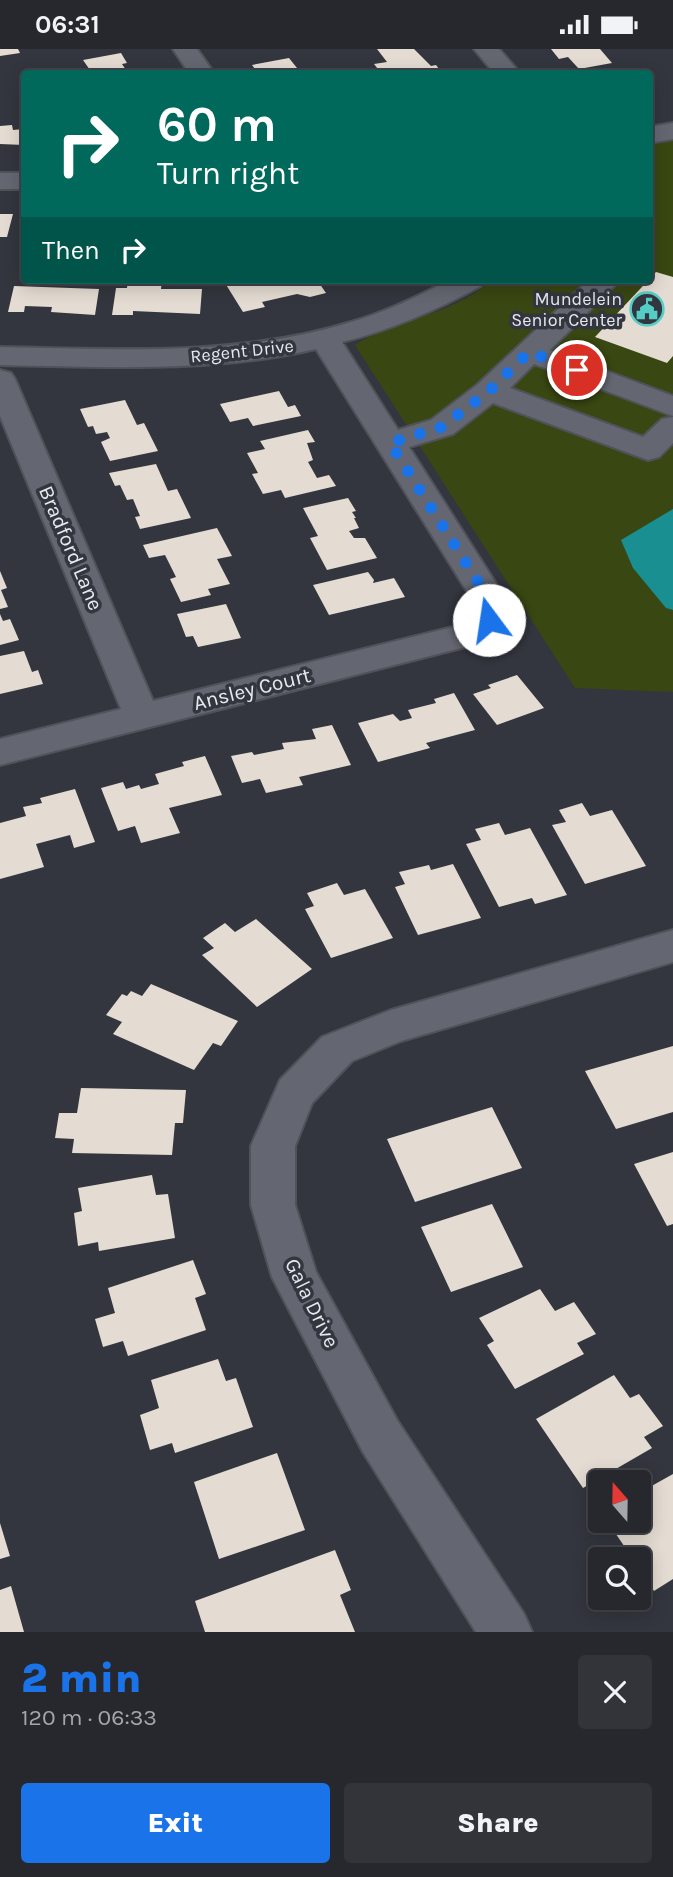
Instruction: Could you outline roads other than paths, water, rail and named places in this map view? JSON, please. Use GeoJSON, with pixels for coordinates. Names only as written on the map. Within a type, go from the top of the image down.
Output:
{"type":"FeatureCollection","features":[{"type":"Feature","properties":{"kind":"street"},"geometry":{"type":"LineString","coordinates":[[486,49],[504,70]]}},
{"type":"Feature","properties":{"kind":"street"},"geometry":{"type":"LineString","coordinates":[[190,50],[200,70]]}},
{"type":"Feature","properties":{"kind":"street"},"geometry":{"type":"LineString","coordinates":[[653,134],[673,131]]}},
{"type":"Feature","properties":{"kind":"street"},"geometry":{"type":"LineString","coordinates":[[0,181],[21,181]]}},
{"type":"Feature","properties":{"kind":"street","name":"Regent Drive"},"geometry":{"type":"LineString","coordinates":[[0,356],[200,357],[271,350],[326,340],[392,320],[440,299],[464,284]]}},
{"type":"Feature","properties":{"kind":"street"},"geometry":{"type":"LineString","coordinates":[[326,340],[390,443],[442,427],[489,391],[602,284]]}},
{"type":"Feature","properties":{"kind":"street"},"geometry":{"type":"LineString","coordinates":[[529,352],[673,407]]}},
{"type":"Feature","properties":{"kind":"street","name":"Bradford Lane"},"geometry":{"type":"LineString","coordinates":[[0,379],[142,717]]}},
{"type":"Feature","properties":{"kind":"street"},"geometry":{"type":"LineString","coordinates":[[489,391],[648,450],[673,426]]}},
{"type":"Feature","properties":{"kind":"street","name":"Ansley Court"},"geometry":{"type":"LineString","coordinates":[[0,752],[477,633],[489,620],[492,610],[485,593],[390,443]]}},
{"type":"Feature","properties":{"kind":"street","name":"Gala Drive"},"geometry":{"type":"LineString","coordinates":[[506,1632],[380,1436],[295,1277],[273,1205],[272,1146],[295,1093],[337,1049],[391,1027],[673,946]]}},
{"type":"Feature","properties":{"kind":"water"},"geometry":{"type":"Polygon","coordinates":[[[673,509],[673,610],[666,608],[633,568],[621,540],[673,509]]]}},
{"type":"Feature","properties":{"kind":"place","name":"Mundelein Senior Center"},"geometry":{"type":"Point","coordinates":[647,309]}}]}
